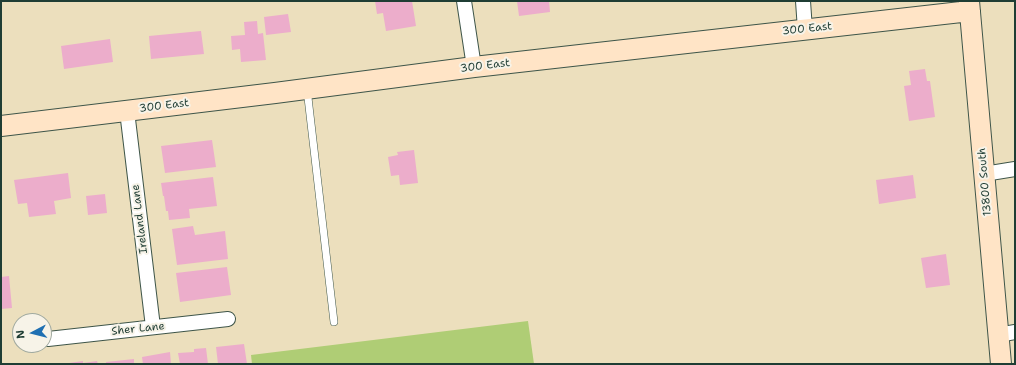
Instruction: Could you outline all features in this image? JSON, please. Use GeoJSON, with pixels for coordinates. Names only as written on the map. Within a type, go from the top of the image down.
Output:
{"type":"FeatureCollection","features":[{"type":"Feature","properties":{"kind":"main road","name":"300 East"},"geometry":{"type":"LineString","coordinates":[[1,126],[474,67],[805,30],[969,6]]}},
{"type":"Feature","properties":{"kind":"main road","name":"13800 South"},"geometry":{"type":"LineString","coordinates":[[969,6],[984,174],[1006,334],[1000,364]]}},
{"type":"Feature","properties":{"kind":"street"},"geometry":{"type":"LineString","coordinates":[[464,1],[474,67]]}},
{"type":"Feature","properties":{"kind":"street"},"geometry":{"type":"LineString","coordinates":[[802,1],[805,30]]}},
{"type":"Feature","properties":{"kind":"street","name":"Ireland Lane"},"geometry":{"type":"LineString","coordinates":[[127,110],[152,327]]}},
{"type":"Feature","properties":{"kind":"street"},"geometry":{"type":"LineString","coordinates":[[984,174],[1015,168]]}},
{"type":"Feature","properties":{"kind":"street","name":"Sher Lane"},"geometry":{"type":"LineString","coordinates":[[52,339],[228,319]]}},
{"type":"Feature","properties":{"kind":"lane"},"geometry":{"type":"LineString","coordinates":[[307,89],[334,322]]}},
{"type":"Feature","properties":{"kind":"green space"},"geometry":{"type":"Polygon","coordinates":[[[528,321],[534,364],[252,364],[251,355],[528,321]]]}},
{"type":"Feature","properties":{"kind":"building"},"geometry":{"type":"Polygon","coordinates":[[[375,1],[412,1],[416,26],[386,31],[383,13],[377,14],[375,1]]]}},
{"type":"Feature","properties":{"kind":"building"},"geometry":{"type":"Polygon","coordinates":[[[517,1],[549,1],[550,12],[519,16],[517,1]]]}},
{"type":"Feature","properties":{"kind":"building"},"geometry":{"type":"Polygon","coordinates":[[[288,14],[291,32],[266,35],[264,17],[288,14]]]}},
{"type":"Feature","properties":{"kind":"building"},"geometry":{"type":"Polygon","coordinates":[[[257,21],[258,34],[263,33],[266,60],[241,62],[240,49],[232,50],[231,36],[245,35],[244,22],[257,21]]]}},
{"type":"Feature","properties":{"kind":"building"},"geometry":{"type":"Polygon","coordinates":[[[201,31],[204,54],[151,59],[149,36],[201,31]]]}},
{"type":"Feature","properties":{"kind":"building"},"geometry":{"type":"Polygon","coordinates":[[[110,39],[113,62],[64,69],[61,46],[110,39]]]}},
{"type":"Feature","properties":{"kind":"building"},"geometry":{"type":"Polygon","coordinates":[[[925,69],[927,81],[930,81],[935,117],[909,121],[904,86],[911,85],[909,71],[925,69]]]}},
{"type":"Feature","properties":{"kind":"building"},"geometry":{"type":"Polygon","coordinates":[[[212,140],[216,167],[165,173],[161,146],[212,140]]]}},
{"type":"Feature","properties":{"kind":"building"},"geometry":{"type":"Polygon","coordinates":[[[414,150],[418,183],[400,185],[399,175],[391,176],[388,157],[398,155],[397,152],[414,150]]]}},
{"type":"Feature","properties":{"kind":"building"},"geometry":{"type":"Polygon","coordinates":[[[68,173],[71,198],[54,201],[56,214],[29,217],[27,203],[18,204],[14,180],[68,173]]]}},
{"type":"Feature","properties":{"kind":"building"},"geometry":{"type":"Polygon","coordinates":[[[913,175],[916,198],[879,204],[876,180],[913,175]]]}},
{"type":"Feature","properties":{"kind":"building"},"geometry":{"type":"Polygon","coordinates":[[[213,177],[217,206],[189,209],[190,218],[169,220],[161,183],[213,177]]]}},
{"type":"Feature","properties":{"kind":"building"},"geometry":{"type":"Polygon","coordinates":[[[105,194],[107,213],[88,215],[86,196],[105,194]]]}},
{"type":"Feature","properties":{"kind":"building"},"geometry":{"type":"Polygon","coordinates":[[[193,226],[195,235],[225,231],[228,259],[177,265],[172,229],[193,226]]]}},
{"type":"Feature","properties":{"kind":"building"},"geometry":{"type":"Polygon","coordinates":[[[946,254],[950,285],[926,288],[921,258],[946,254]]]}},
{"type":"Feature","properties":{"kind":"building"},"geometry":{"type":"Polygon","coordinates":[[[227,267],[231,295],[180,302],[176,273],[227,267]]]}},
{"type":"Feature","properties":{"kind":"building"},"geometry":{"type":"Polygon","coordinates":[[[9,276],[12,308],[1,309],[1,277],[9,276]]]}},
{"type":"Feature","properties":{"kind":"building"},"geometry":{"type":"Polygon","coordinates":[[[244,344],[247,364],[218,364],[216,347],[244,344]]]}},
{"type":"Feature","properties":{"kind":"building"},"geometry":{"type":"Polygon","coordinates":[[[206,348],[208,364],[180,364],[178,353],[194,352],[194,349],[206,348]]]}},
{"type":"Feature","properties":{"kind":"building"},"geometry":{"type":"Polygon","coordinates":[[[170,352],[171,364],[143,364],[142,357],[170,352]]]}},
{"type":"Feature","properties":{"kind":"building"},"geometry":{"type":"Polygon","coordinates":[[[134,359],[134,364],[106,364],[106,362],[134,359]]]}},
{"type":"Feature","properties":{"kind":"building"},"geometry":{"type":"Polygon","coordinates":[[[83,361],[83,363],[97,361],[98,364],[69,364],[83,361]]]}}]}
